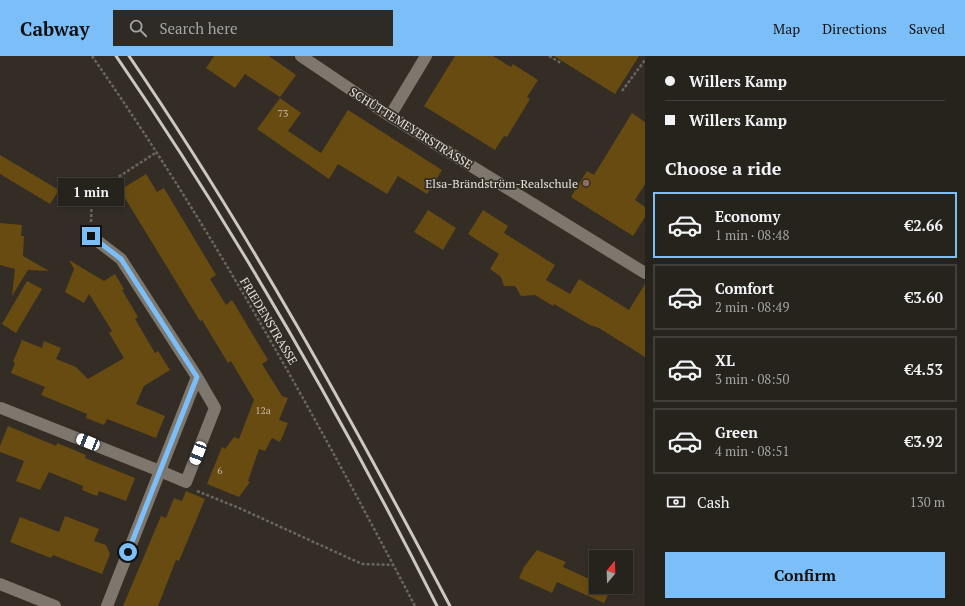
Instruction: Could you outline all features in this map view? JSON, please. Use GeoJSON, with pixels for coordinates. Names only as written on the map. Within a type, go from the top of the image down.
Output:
{"type":"FeatureCollection","features":[{"type":"Feature","properties":{"kind":"street","name":"SCHÜTTEMEYERSTRASSE"},"geometry":{"type":"LineString","coordinates":[[301,56],[390,116],[645,273]]}},
{"type":"Feature","properties":{"kind":"street"},"geometry":{"type":"LineString","coordinates":[[390,116],[426,56]]}},
{"type":"Feature","properties":{"kind":"street"},"geometry":{"type":"LineString","coordinates":[[1,408],[186,482],[215,408],[197,377],[121,259],[91,236]]}},
{"type":"Feature","properties":{"kind":"street"},"geometry":{"type":"LineString","coordinates":[[107,606],[197,377]]}},
{"type":"Feature","properties":{"kind":"street"},"geometry":{"type":"LineString","coordinates":[[0,584],[55,606]]}},
{"type":"Feature","properties":{"kind":"path","name":"FRIEDENSTRASSE"},"geometry":{"type":"LineString","coordinates":[[92,56],[157,152],[293,378],[415,606]]}},
{"type":"Feature","properties":{"kind":"path"},"geometry":{"type":"LineString","coordinates":[[549,56],[561,63]]}},
{"type":"Feature","properties":{"kind":"path"},"geometry":{"type":"LineString","coordinates":[[622,91],[645,60]]}},
{"type":"Feature","properties":{"kind":"path"},"geometry":{"type":"LineString","coordinates":[[91,236],[92,194],[157,152]]}},
{"type":"Feature","properties":{"kind":"path"},"geometry":{"type":"LineString","coordinates":[[186,482],[191,488],[240,508],[362,564],[394,565]]}},
{"type":"Feature","properties":{"kind":"building"},"geometry":{"type":"Polygon","coordinates":[[[214,56],[269,56],[296,75],[280,97],[245,74],[235,88],[206,68],[214,56]]]}},
{"type":"Feature","properties":{"kind":"building"},"geometry":{"type":"Polygon","coordinates":[[[455,56],[493,56],[511,67],[513,64],[538,80],[527,97],[530,99],[507,137],[504,136],[495,150],[424,106],[455,56]]]}},
{"type":"Feature","properties":{"kind":"building"},"geometry":{"type":"Polygon","coordinates":[[[554,56],[639,56],[615,94],[554,56]]]}},
{"type":"Feature","properties":{"kind":"building"},"geometry":{"type":"Polygon","coordinates":[[[280,98],[301,113],[288,131],[321,153],[348,110],[442,170],[427,194],[398,176],[387,194],[338,164],[329,179],[257,129],[280,98]]]}},
{"type":"Feature","properties":{"kind":"building"},"geometry":{"type":"Polygon","coordinates":[[[632,113],[645,122],[645,184],[635,200],[645,207],[645,217],[633,236],[571,197],[587,171],[594,175],[632,113]]]}},
{"type":"Feature","properties":{"kind":"building"},"geometry":{"type":"Polygon","coordinates":[[[0,155],[59,190],[50,204],[0,174],[0,155]]]}},
{"type":"Feature","properties":{"kind":"building"},"geometry":{"type":"Polygon","coordinates":[[[146,174],[157,192],[164,188],[216,275],[210,279],[226,305],[232,300],[268,360],[262,364],[282,396],[288,398],[279,420],[288,423],[280,442],[272,438],[265,451],[259,449],[248,481],[250,482],[239,497],[207,484],[222,447],[225,449],[234,437],[239,439],[254,400],[231,361],[228,363],[202,320],[200,321],[120,190],[146,174]]]}},
{"type":"Feature","properties":{"kind":"building"},"geometry":{"type":"Polygon","coordinates":[[[428,210],[456,228],[443,250],[414,232],[428,210]]]}},
{"type":"Feature","properties":{"kind":"building"},"geometry":{"type":"Polygon","coordinates":[[[483,210],[508,226],[504,233],[555,265],[546,280],[570,294],[579,279],[629,310],[645,284],[645,357],[599,328],[590,325],[554,304],[553,306],[535,295],[521,296],[515,286],[504,286],[501,277],[490,269],[499,254],[468,234],[483,210]]]}},
{"type":"Feature","properties":{"kind":"building"},"geometry":{"type":"Polygon","coordinates":[[[0,223],[22,225],[21,236],[24,236],[23,256],[49,271],[28,270],[12,296],[15,269],[0,265],[0,223]]]}},
{"type":"Feature","properties":{"kind":"building"},"geometry":{"type":"Polygon","coordinates":[[[69,260],[104,281],[115,274],[124,289],[122,290],[138,317],[135,319],[155,353],[158,351],[170,370],[144,386],[136,404],[165,416],[156,438],[107,419],[104,425],[86,418],[87,414],[41,395],[45,387],[11,373],[15,363],[13,362],[22,340],[42,348],[44,341],[61,348],[56,359],[76,367],[88,379],[124,358],[109,333],[112,331],[89,294],[84,303],[65,292],[74,269],[69,260]]]}},
{"type":"Feature","properties":{"kind":"building"},"geometry":{"type":"Polygon","coordinates":[[[27,281],[42,289],[16,333],[2,324],[27,281]]]}},
{"type":"Feature","properties":{"kind":"building"},"geometry":{"type":"Polygon","coordinates":[[[8,426],[56,446],[57,443],[86,455],[85,458],[135,478],[126,501],[99,491],[97,496],[82,490],[83,486],[49,472],[40,490],[16,481],[24,461],[0,452],[0,446],[8,426]]]}},
{"type":"Feature","properties":{"kind":"building"},"geometry":{"type":"Polygon","coordinates":[[[186,491],[205,499],[179,561],[176,560],[158,606],[123,606],[161,516],[166,518],[174,498],[182,501],[186,491]]]}},
{"type":"Feature","properties":{"kind":"building"},"geometry":{"type":"Polygon","coordinates":[[[65,516],[99,529],[94,541],[106,545],[110,554],[102,574],[53,555],[51,558],[10,542],[20,517],[59,532],[65,516]]]}},
{"type":"Feature","properties":{"kind":"building"},"geometry":{"type":"Polygon","coordinates":[[[537,550],[566,562],[563,567],[589,579],[589,594],[608,594],[604,603],[557,582],[552,593],[519,578],[524,567],[537,550]]]}},
{"type":"Feature","properties":{"kind":"railway"},"geometry":{"type":"LineString","coordinates":[[116,56],[203,189],[286,326],[364,465],[437,606]]}},
{"type":"Feature","properties":{"kind":"railway"},"geometry":{"type":"LineString","coordinates":[[129,56],[216,190],[297,326],[337,396],[450,606]]}},
{"type":"Feature","properties":{"kind":"place","name":"Elsa-Brändström-Realschule"},"geometry":{"type":"Point","coordinates":[586,183]}},
{"type":"Feature","properties":{"kind":"route"},"geometry":{"type":"LineString","coordinates":[[91,236],[121,259],[197,377],[128,552]]}}]}
